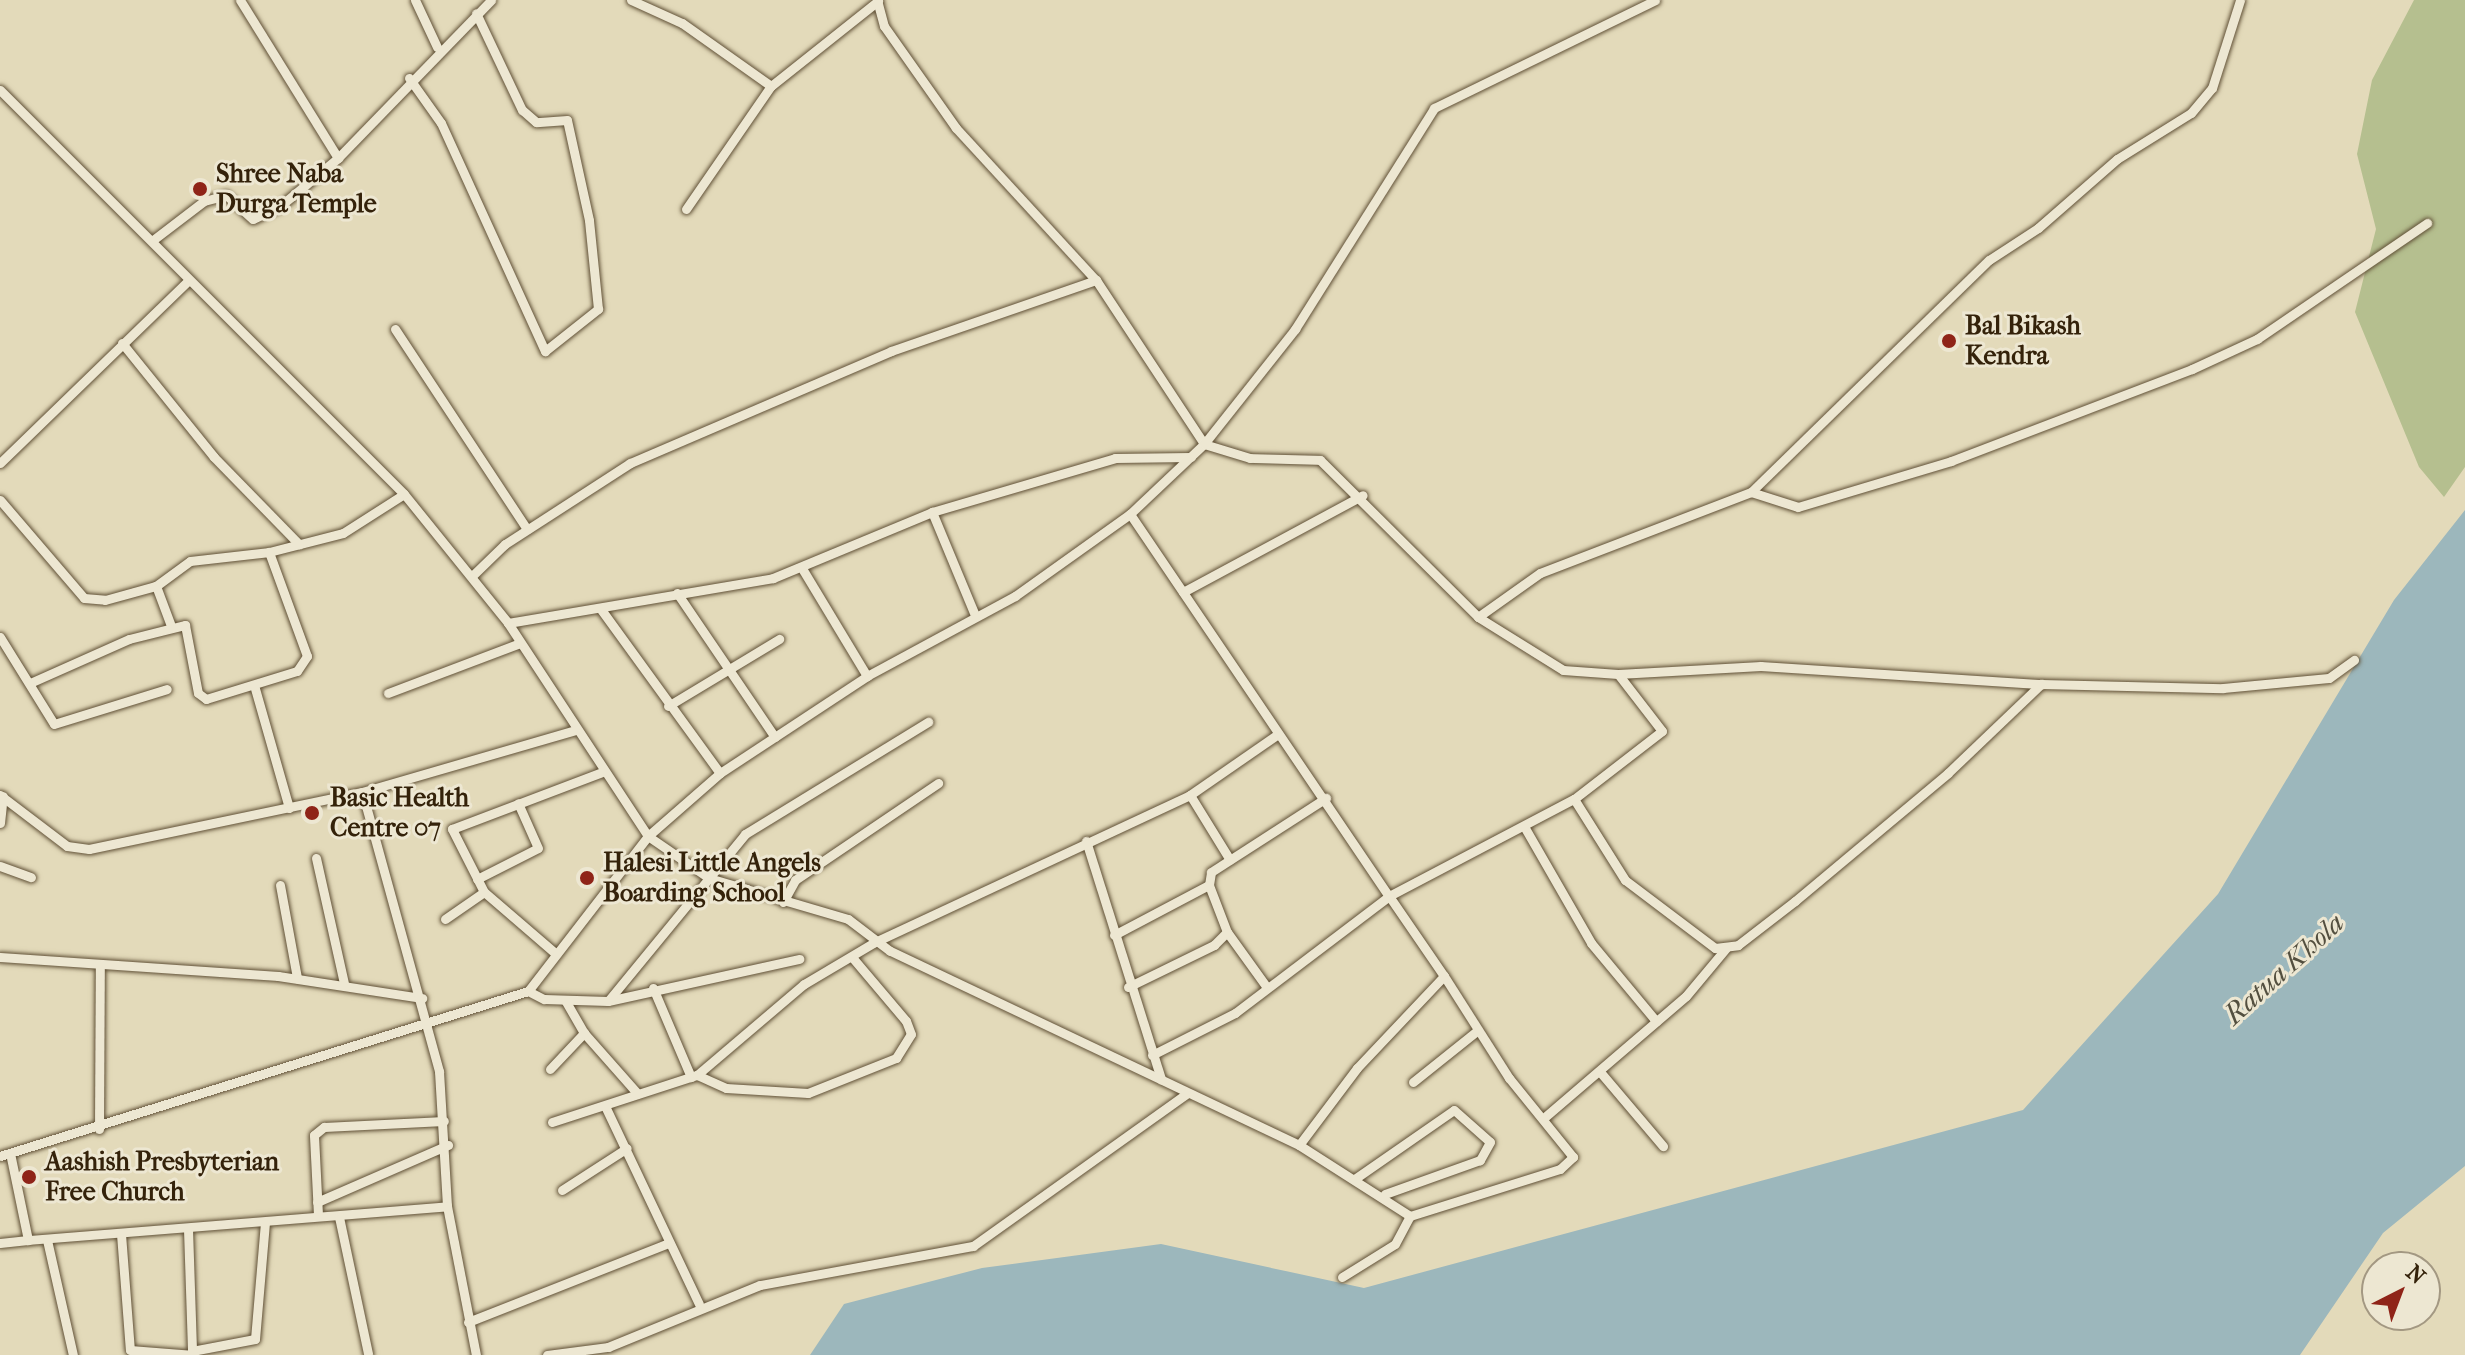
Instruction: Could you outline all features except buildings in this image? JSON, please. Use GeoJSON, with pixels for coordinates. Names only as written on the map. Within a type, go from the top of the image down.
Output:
{"type":"FeatureCollection","features":[{"type":"Feature","properties":{"kind":"street"},"geometry":{"type":"LineString","coordinates":[[240,0],[338,158]]}},
{"type":"Feature","properties":{"kind":"street"},"geometry":{"type":"LineString","coordinates":[[415,0],[437,47]]}},
{"type":"Feature","properties":{"kind":"street"},"geometry":{"type":"LineString","coordinates":[[153,240],[204,201],[226,195],[253,219],[279,207],[338,158],[437,47],[491,0]]}},
{"type":"Feature","properties":{"kind":"street"},"geometry":{"type":"LineString","coordinates":[[631,0],[682,23],[771,86]]}},
{"type":"Feature","properties":{"kind":"street"},"geometry":{"type":"LineString","coordinates":[[686,209],[771,86],[878,0],[884,26],[956,128],[1096,280],[1204,444],[1250,458],[1320,460],[1363,495],[1478,617],[1535,659],[1563,670],[1618,674],[1761,666],[2041,684],[2223,688],[2329,678],[2354,660]]}},
{"type":"Feature","properties":{"kind":"street"},"geometry":{"type":"LineString","coordinates":[[528,991],[648,836],[720,773],[867,676],[974,613],[1015,596],[1130,514],[1191,457],[1295,329],[1434,108],[1500,69],[1655,0]]}},
{"type":"Feature","properties":{"kind":"street"},"geometry":{"type":"LineString","coordinates":[[1478,617],[1540,573],[1751,492],[1989,260],[2038,228],[2117,159],[2191,113],[2212,88],[2240,0]]}},
{"type":"Feature","properties":{"kind":"street"},"geometry":{"type":"LineString","coordinates":[[409,78],[441,123],[545,351],[598,309],[589,220],[567,120],[536,122],[522,110],[476,13]]}},
{"type":"Feature","properties":{"kind":"street"},"geometry":{"type":"LineString","coordinates":[[0,90],[404,494],[508,623],[602,772],[648,836],[677,863],[709,878],[848,919],[875,942],[972,983],[1125,1069],[1161,1079],[1186,1094],[1299,1145],[1385,1194],[1410,1216]]}},
{"type":"Feature","properties":{"kind":"street"},"geometry":{"type":"LineString","coordinates":[[1751,492],[1798,507],[1951,461],[2192,369],[2257,339],[2427,223]]}},
{"type":"Feature","properties":{"kind":"street"},"geometry":{"type":"LineString","coordinates":[[0,463],[189,280]]}},
{"type":"Feature","properties":{"kind":"street"},"geometry":{"type":"LineString","coordinates":[[472,576],[527,529],[630,463],[891,351],[1096,280]]}},
{"type":"Feature","properties":{"kind":"street"},"geometry":{"type":"LineString","coordinates":[[395,329],[527,529]]}},
{"type":"Feature","properties":{"kind":"street"},"geometry":{"type":"LineString","coordinates":[[122,343],[214,457],[299,544]]}},
{"type":"Feature","properties":{"kind":"street"},"geometry":{"type":"LineString","coordinates":[[508,623],[803,570],[932,512],[1115,458],[1191,457]]}},
{"type":"Feature","properties":{"kind":"street"},"geometry":{"type":"LineString","coordinates":[[0,500],[84,598],[105,600],[156,586],[190,561],[269,552],[343,533],[404,494]]}},
{"type":"Feature","properties":{"kind":"street"},"geometry":{"type":"LineString","coordinates":[[1183,592],[1363,495]]}},
{"type":"Feature","properties":{"kind":"street"},"geometry":{"type":"LineString","coordinates":[[932,512],[974,613]]}},
{"type":"Feature","properties":{"kind":"street"},"geometry":{"type":"LineString","coordinates":[[1130,514],[1278,734],[1326,798],[1477,1031],[1546,1116],[1573,1157],[1560,1169],[1410,1216],[1395,1244],[1342,1277]]}},
{"type":"Feature","properties":{"kind":"street"},"geometry":{"type":"LineString","coordinates":[[30,683],[171,626],[190,629],[198,693],[206,699],[297,671],[307,656],[269,552]]}},
{"type":"Feature","properties":{"kind":"street"},"geometry":{"type":"LineString","coordinates":[[803,570],[867,676]]}},
{"type":"Feature","properties":{"kind":"street"},"geometry":{"type":"LineString","coordinates":[[156,586],[171,626]]}},
{"type":"Feature","properties":{"kind":"street"},"geometry":{"type":"LineString","coordinates":[[677,593],[775,737]]}},
{"type":"Feature","properties":{"kind":"street"},"geometry":{"type":"LineString","coordinates":[[600,608],[668,706],[720,773]]}},
{"type":"Feature","properties":{"kind":"street"},"geometry":{"type":"LineString","coordinates":[[0,637],[54,724],[167,689]]}},
{"type":"Feature","properties":{"kind":"street"},"geometry":{"type":"LineString","coordinates":[[668,706],[779,639]]}},
{"type":"Feature","properties":{"kind":"street"},"geometry":{"type":"LineString","coordinates":[[388,693],[520,643]]}},
{"type":"Feature","properties":{"kind":"street"},"geometry":{"type":"LineString","coordinates":[[1152,1055],[1235,1013],[1266,986],[1389,896],[1525,828],[1574,799],[1662,731],[1618,674]]}},
{"type":"Feature","properties":{"kind":"street"},"geometry":{"type":"LineString","coordinates":[[1546,1116],[1601,1073],[1709,974],[1727,947],[1795,901],[1948,773],[2041,684]]}},
{"type":"Feature","properties":{"kind":"street"},"geometry":{"type":"LineString","coordinates":[[254,685],[289,808]]}},
{"type":"Feature","properties":{"kind":"street"},"geometry":{"type":"LineString","coordinates":[[608,1001],[709,878],[776,811],[928,722]]}},
{"type":"Feature","properties":{"kind":"street"},"geometry":{"type":"LineString","coordinates":[[2,796],[67,846],[89,849],[362,792],[575,730]]}},
{"type":"Feature","properties":{"kind":"street"},"geometry":{"type":"LineString","coordinates":[[552,1122],[694,1076],[781,1001],[875,942],[1190,795],[1278,734]]}},
{"type":"Feature","properties":{"kind":"street"},"geometry":{"type":"LineString","coordinates":[[555,953],[484,892],[453,825],[602,772]]}},
{"type":"Feature","properties":{"kind":"street"},"geometry":{"type":"LineString","coordinates":[[783,902],[795,880],[938,783]]}},
{"type":"Feature","properties":{"kind":"street"},"geometry":{"type":"LineString","coordinates":[[362,792],[427,1022],[448,1145],[447,1206],[476,1355]]}},
{"type":"Feature","properties":{"kind":"street"},"geometry":{"type":"LineString","coordinates":[[1190,795],[1230,860]]}},
{"type":"Feature","properties":{"kind":"street"},"geometry":{"type":"LineString","coordinates":[[0,823],[2,796]]}},
{"type":"Feature","properties":{"kind":"street"},"geometry":{"type":"LineString","coordinates":[[1266,986],[1227,932],[1209,885],[1211,872],[1326,798]]}},
{"type":"Feature","properties":{"kind":"street"},"geometry":{"type":"LineString","coordinates":[[1574,799],[1625,880],[1700,942],[1727,947]]}},
{"type":"Feature","properties":{"kind":"street"},"geometry":{"type":"LineString","coordinates":[[477,879],[538,848],[518,803]]}},
{"type":"Feature","properties":{"kind":"street"},"geometry":{"type":"LineString","coordinates":[[1525,828],[1591,943],[1656,1021]]}},
{"type":"Feature","properties":{"kind":"street"},"geometry":{"type":"LineString","coordinates":[[1086,841],[1128,987],[1161,1079]]}},
{"type":"Feature","properties":{"kind":"street"},"geometry":{"type":"LineString","coordinates":[[316,858],[344,983]]}},
{"type":"Feature","properties":{"kind":"street"},"geometry":{"type":"LineString","coordinates":[[0,866],[31,877]]}},
{"type":"Feature","properties":{"kind":"street"},"geometry":{"type":"LineString","coordinates":[[280,885],[297,978]]}},
{"type":"Feature","properties":{"kind":"street"},"geometry":{"type":"LineString","coordinates":[[1114,935],[1209,885]]}},
{"type":"Feature","properties":{"kind":"street"},"geometry":{"type":"LineString","coordinates":[[445,919],[484,892]]}},
{"type":"Feature","properties":{"kind":"street"},"geometry":{"type":"LineString","coordinates":[[1128,987],[1195,957],[1227,932]]}},
{"type":"Feature","properties":{"kind":"street"},"geometry":{"type":"LineString","coordinates":[[0,957],[297,978],[344,983],[422,998]]}},
{"type":"Feature","properties":{"kind":"street"},"geometry":{"type":"LineString","coordinates":[[653,988],[694,1076],[726,1088],[808,1093],[896,1058],[911,1034],[906,1021],[852,957]]}},
{"type":"Feature","properties":{"kind":"street"},"geometry":{"type":"LineString","coordinates":[[28,1240],[5,1154],[99,1129],[528,991],[565,1000],[608,1001],[653,988],[799,959]]}},
{"type":"Feature","properties":{"kind":"street"},"geometry":{"type":"LineString","coordinates":[[99,1129],[100,964]]}},
{"type":"Feature","properties":{"kind":"street"},"geometry":{"type":"LineString","coordinates":[[1299,1145],[1357,1068],[1444,976]]}},
{"type":"Feature","properties":{"kind":"street"},"geometry":{"type":"LineString","coordinates":[[565,1000],[584,1033],[638,1094]]}},
{"type":"Feature","properties":{"kind":"street"},"geometry":{"type":"LineString","coordinates":[[1413,1082],[1477,1031]]}},
{"type":"Feature","properties":{"kind":"street"},"geometry":{"type":"LineString","coordinates":[[550,1069],[584,1033]]}},
{"type":"Feature","properties":{"kind":"street"},"geometry":{"type":"LineString","coordinates":[[1601,1073],[1663,1146]]}},
{"type":"Feature","properties":{"kind":"street"},"geometry":{"type":"LineString","coordinates":[[547,1355],[608,1347],[699,1304],[825,1270],[973,1246],[1186,1094]]}},
{"type":"Feature","properties":{"kind":"street"},"geometry":{"type":"LineString","coordinates":[[605,1106],[699,1304]]}},
{"type":"Feature","properties":{"kind":"street"},"geometry":{"type":"LineString","coordinates":[[1356,1178],[1454,1110],[1490,1142],[1480,1160],[1385,1194]]}},
{"type":"Feature","properties":{"kind":"street"},"geometry":{"type":"LineString","coordinates":[[318,1215],[314,1135],[324,1127],[444,1121]]}},
{"type":"Feature","properties":{"kind":"street"},"geometry":{"type":"LineString","coordinates":[[317,1202],[448,1145]]}},
{"type":"Feature","properties":{"kind":"street"},"geometry":{"type":"LineString","coordinates":[[562,1190],[627,1148]]}},
{"type":"Feature","properties":{"kind":"street"},"geometry":{"type":"LineString","coordinates":[[0,1243],[447,1206]]}},
{"type":"Feature","properties":{"kind":"street"},"geometry":{"type":"LineString","coordinates":[[339,1217],[368,1354]]}},
{"type":"Feature","properties":{"kind":"street"},"geometry":{"type":"LineString","coordinates":[[121,1234],[130,1350],[193,1353],[255,1339],[265,1223]]}},
{"type":"Feature","properties":{"kind":"street"},"geometry":{"type":"LineString","coordinates":[[188,1229],[193,1353]]}},
{"type":"Feature","properties":{"kind":"street"},"geometry":{"type":"LineString","coordinates":[[47,1240],[73,1355]]}},
{"type":"Feature","properties":{"kind":"street"},"geometry":{"type":"LineString","coordinates":[[468,1322],[669,1243]]}},
{"type":"Feature","properties":{"kind":"green space"},"geometry":{"type":"Polygon","coordinates":[[[2414,0],[2465,0],[2465,467],[2444,497],[2419,467],[2355,312],[2376,229],[2357,154],[2372,80],[2414,0]]]}},
{"type":"Feature","properties":{"kind":"water","name":"Ratua Khola"},"geometry":{"type":"Polygon","coordinates":[[[2465,510],[2465,1166],[2383,1233],[2371,1251],[2361,1251],[2361,1265],[2300,1355],[810,1355],[844,1304],[982,1268],[1161,1244],[1364,1288],[2023,1110],[2218,894],[2394,600],[2465,510]]]}},
{"type":"Feature","properties":{"kind":"place","name":"Shree Naba Durga Temple"},"geometry":{"type":"Point","coordinates":[200,189]}},
{"type":"Feature","properties":{"kind":"place","name":"Bal Bikash Kendra"},"geometry":{"type":"Point","coordinates":[1949,341]}},
{"type":"Feature","properties":{"kind":"place","name":"Basic Health Centre 07"},"geometry":{"type":"Point","coordinates":[312,813]}},
{"type":"Feature","properties":{"kind":"place","name":"Halesi Little Angels Boarding School"},"geometry":{"type":"Point","coordinates":[587,878]}},
{"type":"Feature","properties":{"kind":"place","name":"Aashish Presbyterian Free Church"},"geometry":{"type":"Point","coordinates":[29,1177]}}]}
